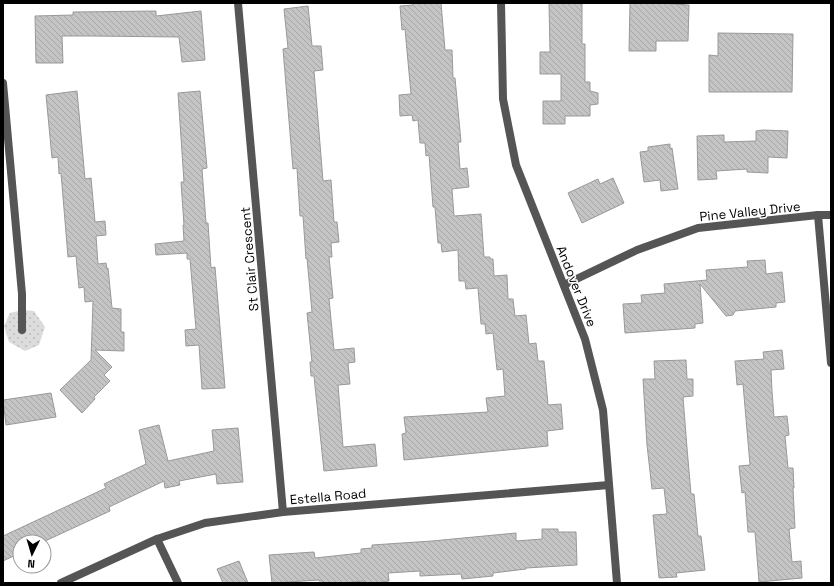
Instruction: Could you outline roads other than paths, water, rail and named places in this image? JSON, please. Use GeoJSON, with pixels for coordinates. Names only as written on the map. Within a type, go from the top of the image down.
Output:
{"type":"FeatureCollection","features":[{"type":"Feature","properties":{"kind":"street","name":"St Clair Crescent"},"geometry":{"type":"LineString","coordinates":[[238,3],[283,512]]}},
{"type":"Feature","properties":{"kind":"street","name":"Andover Drive"},"geometry":{"type":"LineString","coordinates":[[501,3],[503,99],[516,165],[585,339],[603,410],[617,583]]}},
{"type":"Feature","properties":{"kind":"street"},"geometry":{"type":"LineString","coordinates":[[3,83],[22,294],[22,330]]}},
{"type":"Feature","properties":{"kind":"street","name":"Pine Valley Drive"},"geometry":{"type":"LineString","coordinates":[[564,285],[636,250],[698,228],[818,215],[831,215]]}},
{"type":"Feature","properties":{"kind":"street"},"geometry":{"type":"LineString","coordinates":[[818,215],[831,363]]}},
{"type":"Feature","properties":{"kind":"street","name":"Estella Road"},"geometry":{"type":"LineString","coordinates":[[61,583],[157,539],[205,523],[283,512],[609,485]]}},
{"type":"Feature","properties":{"kind":"street"},"geometry":{"type":"LineString","coordinates":[[157,539],[178,583]]}}]}
